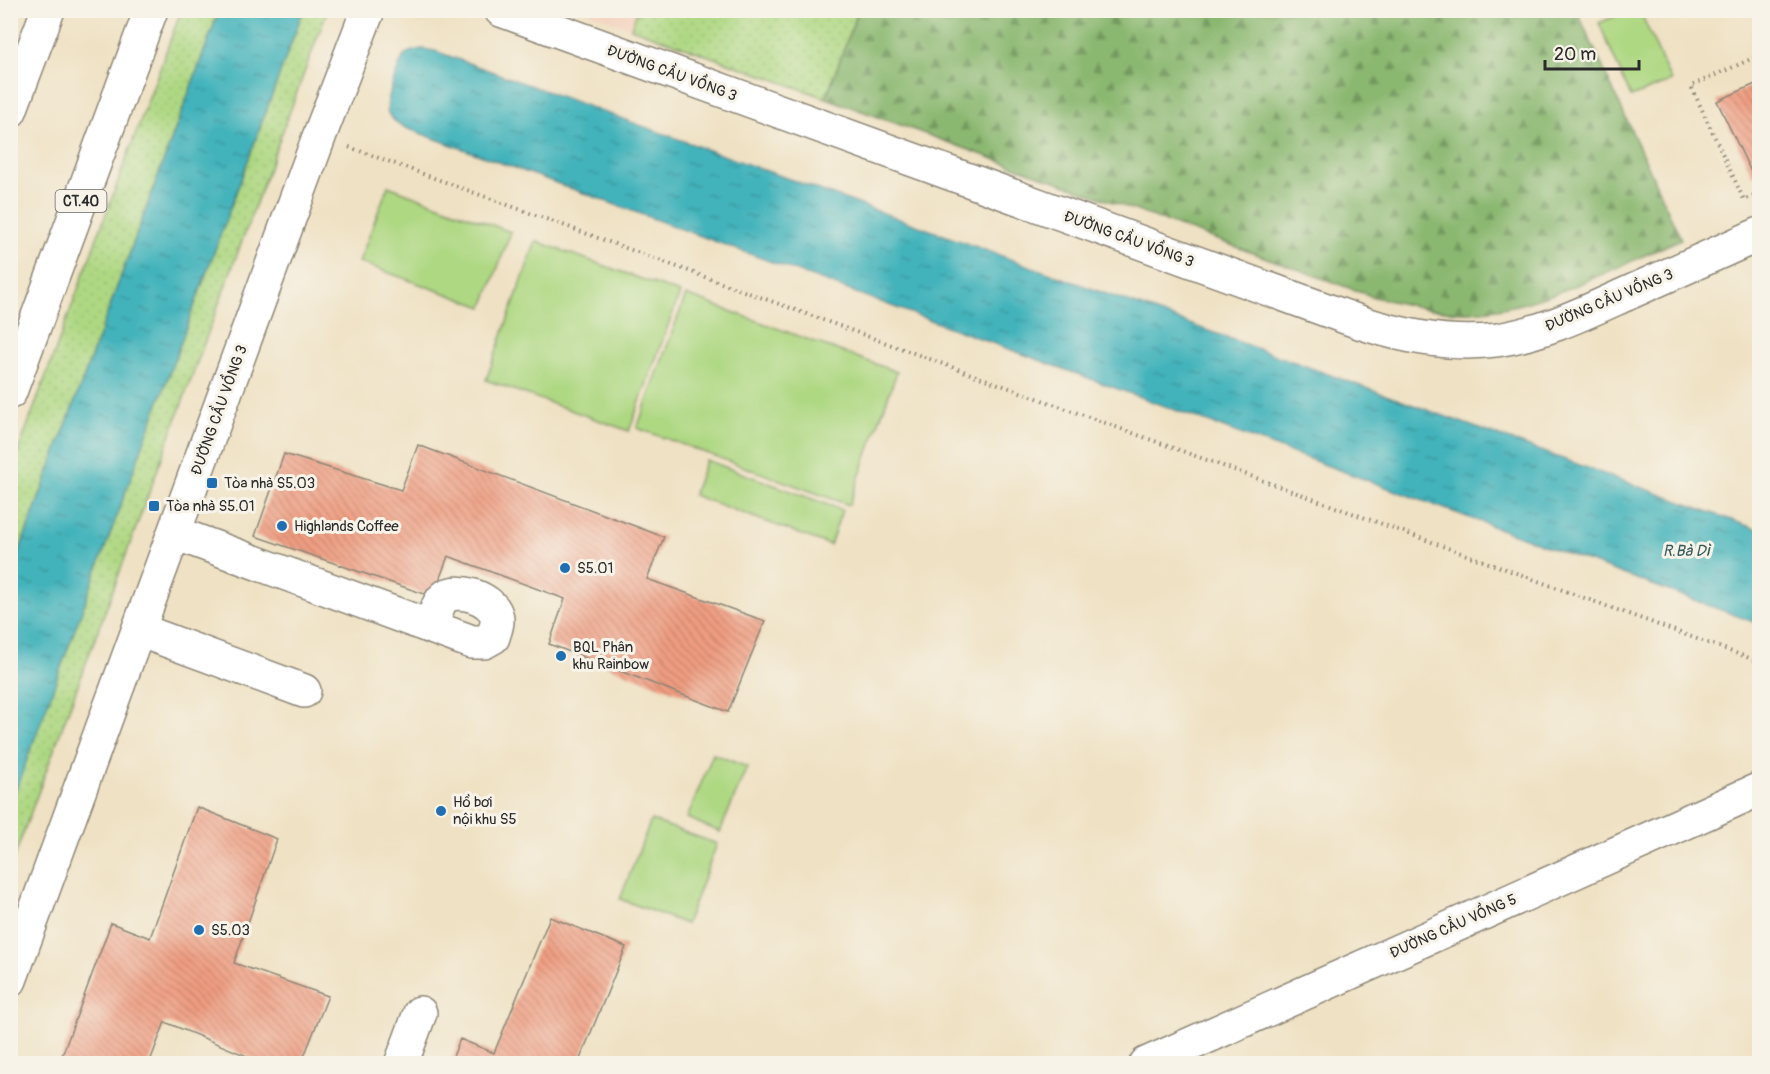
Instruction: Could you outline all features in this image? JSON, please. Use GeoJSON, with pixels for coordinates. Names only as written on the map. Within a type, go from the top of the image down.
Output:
{"type":"FeatureCollection","features":[{"type":"Feature","properties":{"kind":"main road"},"geometry":{"type":"LineString","coordinates":[[10,111],[48,10]]}},
{"type":"Feature","properties":{"kind":"main road","name":"CT.40"},"geometry":{"type":"LineString","coordinates":[[10,392],[151,10]]}},
{"type":"Feature","properties":{"kind":"main road","name":"ĐƯỜNG CẦU VỒNG 3"},"geometry":{"type":"LineString","coordinates":[[10,980],[319,136],[368,10]]}},
{"type":"Feature","properties":{"kind":"main road","name":"ĐƯỜNG CẦU VỒNG 3"},"geometry":{"type":"LineString","coordinates":[[501,10],[1362,323],[1392,333],[1424,339],[1496,340],[1554,327],[1760,234]]}},
{"type":"Feature","properties":{"kind":"main road"},"geometry":{"type":"LineString","coordinates":[[175,533],[432,626]]}},
{"type":"Feature","properties":{"kind":"main road"},"geometry":{"type":"LineString","coordinates":[[139,630],[304,691]]}},
{"type":"Feature","properties":{"kind":"main road","name":"ĐƯỜNG CẦU VỒNG 5"},"geometry":{"type":"LineString","coordinates":[[1146,1064],[1760,789]]}},
{"type":"Feature","properties":{"kind":"main road"},"geometry":{"type":"LineString","coordinates":[[401,1064],[420,1013]]}},
{"type":"Feature","properties":{"kind":"path"},"geometry":{"type":"LineString","coordinates":[[1757,10],[1760,16]]}},
{"type":"Feature","properties":{"kind":"path"},"geometry":{"type":"LineString","coordinates":[[1760,55],[1691,86],[1744,200],[1760,192]]}},
{"type":"Feature","properties":{"kind":"path"},"geometry":{"type":"LineString","coordinates":[[319,136],[1760,662]]}},
{"type":"Feature","properties":{"kind":"shaded area"},"geometry":{"type":"Polygon","coordinates":[[[584,11],[637,11],[631,28],[584,11]]]}},
{"type":"Feature","properties":{"kind":"green space"},"geometry":{"type":"Polygon","coordinates":[[[1630,10],[1640,11],[1671,81],[1631,97],[1599,23],[1630,10]]]}},
{"type":"Feature","properties":{"kind":"green space"},"geometry":{"type":"Polygon","coordinates":[[[181,11],[219,11],[11,574],[10,473],[181,11]]]}},
{"type":"Feature","properties":{"kind":"green space"},"geometry":{"type":"Polygon","coordinates":[[[303,11],[327,11],[11,866],[10,803],[303,11]]]}},
{"type":"Feature","properties":{"kind":"green space"},"geometry":{"type":"Polygon","coordinates":[[[637,11],[858,11],[826,98],[631,28],[637,11]]]}},
{"type":"Feature","properties":{"kind":"green space"},"geometry":{"type":"Polygon","coordinates":[[[858,11],[1577,11],[1681,239],[1575,286],[1519,305],[1491,310],[1441,311],[1374,297],[826,98],[858,11]]]}},
{"type":"Feature","properties":{"kind":"green space"},"geometry":{"type":"Polygon","coordinates":[[[388,186],[511,232],[483,307],[359,262],[388,186]]]}},
{"type":"Feature","properties":{"kind":"green space"},"geometry":{"type":"Polygon","coordinates":[[[536,241],[680,293],[629,431],[486,380],[536,241]]]}},
{"type":"Feature","properties":{"kind":"green space"},"geometry":{"type":"Polygon","coordinates":[[[686,295],[897,372],[849,505],[637,428],[686,295]]]}},
{"type":"Feature","properties":{"kind":"green space"},"geometry":{"type":"Polygon","coordinates":[[[706,460],[842,510],[830,545],[693,495],[706,460]]]}},
{"type":"Feature","properties":{"kind":"green space"},"geometry":{"type":"Polygon","coordinates":[[[713,754],[747,767],[720,832],[687,818],[713,754]]]}},
{"type":"Feature","properties":{"kind":"green space"},"geometry":{"type":"Polygon","coordinates":[[[651,820],[717,844],[686,924],[620,899],[651,820]]]}},
{"type":"Feature","properties":{"kind":"water"},"geometry":{"type":"Polygon","coordinates":[[[219,11],[303,11],[11,803],[11,574],[219,11]]]}},
{"type":"Feature","properties":{"kind":"water","name":"R.Bà Dì"},"geometry":{"type":"Polygon","coordinates":[[[423,49],[435,51],[1759,530],[1759,624],[406,128],[389,115],[388,101],[402,59],[411,51],[423,49]]]}},
{"type":"Feature","properties":{"kind":"building"},"geometry":{"type":"Polygon","coordinates":[[[1760,82],[1760,173],[1753,176],[1717,101],[1760,82]]]}},
{"type":"Feature","properties":{"kind":"building","name":"S5.01"},"geometry":{"type":"Polygon","coordinates":[[[418,445],[664,537],[647,579],[765,621],[728,712],[549,644],[565,599],[448,556],[433,597],[255,536],[284,454],[401,490],[418,445]]]}},
{"type":"Feature","properties":{"kind":"building","name":"S5.03"},"geometry":{"type":"Polygon","coordinates":[[[197,807],[277,839],[234,963],[328,996],[301,1064],[266,1064],[165,1022],[149,1064],[59,1064],[111,923],[150,938],[197,807]]]}},
{"type":"Feature","properties":{"kind":"building"},"geometry":{"type":"Polygon","coordinates":[[[550,917],[626,947],[578,1064],[450,1064],[460,1039],[494,1053],[550,917]]]}},
{"type":"Feature","properties":{"kind":"place","name":"Tòa nhà S5.03"},"geometry":{"type":"Point","coordinates":[212,483]}},
{"type":"Feature","properties":{"kind":"place","name":"Tòa nhà S5.01"},"geometry":{"type":"Point","coordinates":[154,506]}},
{"type":"Feature","properties":{"kind":"place","name":"Highlands Coffee"},"geometry":{"type":"Point","coordinates":[282,526]}},
{"type":"Feature","properties":{"kind":"place","name":"S5.01"},"geometry":{"type":"Point","coordinates":[565,568]}},
{"type":"Feature","properties":{"kind":"place","name":"BQL Phân khu Rainbow"},"geometry":{"type":"Point","coordinates":[561,656]}},
{"type":"Feature","properties":{"kind":"place","name":"Hồ bơi nội khu S5"},"geometry":{"type":"Point","coordinates":[441,811]}},
{"type":"Feature","properties":{"kind":"place","name":"S5.03"},"geometry":{"type":"Point","coordinates":[199,930]}}]}
